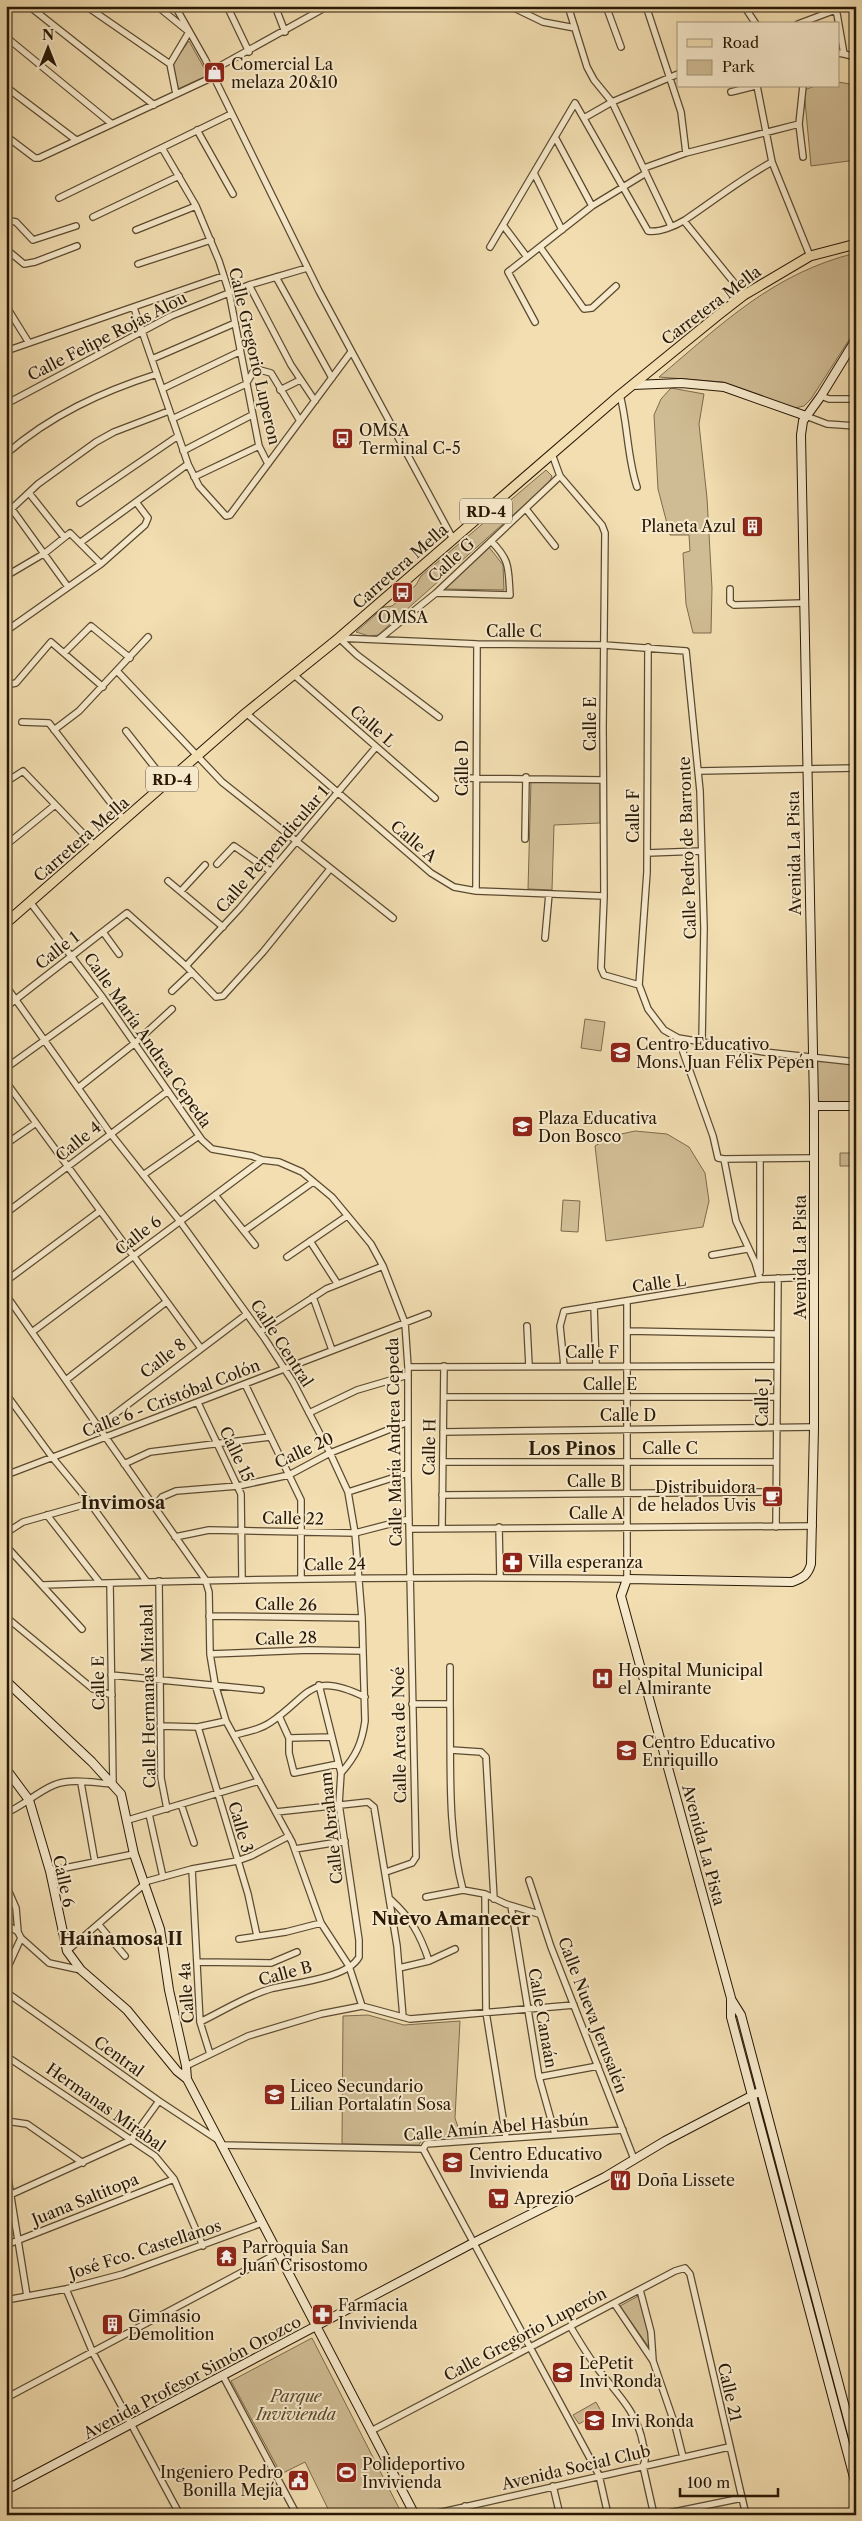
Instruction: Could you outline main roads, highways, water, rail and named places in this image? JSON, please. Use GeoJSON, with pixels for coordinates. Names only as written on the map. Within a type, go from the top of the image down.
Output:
{"type":"FeatureCollection","features":[{"type":"Feature","properties":{"kind":"main road","name":"Carretera Mella"},"geometry":{"type":"LineString","coordinates":[[6,923],[246,713],[339,638],[620,395],[744,295],[810,256],[856,244]]}},
{"type":"Feature","properties":{"kind":"main road","name":"Avenida La Pista"},"geometry":{"type":"LineString","coordinates":[[856,339],[821,396],[806,416],[801,435],[814,1106],[813,1526],[812,1555],[809,1572],[802,1579],[792,1582],[627,1579],[621,1596],[731,1998],[741,2015],[856,2449]]}},
{"type":"Feature","properties":{"kind":"main road"},"geometry":{"type":"LineString","coordinates":[[633,385],[672,383],[724,386],[806,416]]}},
{"type":"Feature","properties":{"kind":"main road"},"geometry":{"type":"LineString","coordinates":[[814,1106],[856,1106]]}},
{"type":"Feature","properties":{"kind":"main road"},"geometry":{"type":"LineString","coordinates":[[6,1681],[113,1784],[121,1794],[134,1854],[146,1884],[160,1929],[169,1990],[186,2066],[187,2079],[415,2515]]}},
{"type":"Feature","properties":{"kind":"main road","name":"Calle 6"},"geometry":{"type":"LineString","coordinates":[[6,1769],[29,1800],[50,1871],[67,1950],[80,1970],[127,2010],[177,2071],[187,2079]]}},
{"type":"Feature","properties":{"kind":"main road","name":"Avenida La Pista"},"geometry":{"type":"LineString","coordinates":[[731,1998],[731,2017],[856,2486]]}},
{"type":"Feature","properties":{"kind":"main road","name":"Avenida Profesor Simón Orozco"},"geometry":{"type":"LineString","coordinates":[[6,2490],[473,2243],[598,2181],[634,2159],[761,2091]]}},
{"type":"Feature","properties":{"kind":"place","name":"Comercial La melaza 20&10"},"geometry":{"type":"Point","coordinates":[215,73]}},
{"type":"Feature","properties":{"kind":"place","name":"OMSA Terminal C-5"},"geometry":{"type":"Point","coordinates":[343,439]}},
{"type":"Feature","properties":{"kind":"place","name":"Planeta Azul"},"geometry":{"type":"Point","coordinates":[752,526]}},
{"type":"Feature","properties":{"kind":"place","name":"OMSA"},"geometry":{"type":"Point","coordinates":[403,593]}},
{"type":"Feature","properties":{"kind":"place","name":"Centro Educativo Mons. Juan Félix Pepén"},"geometry":{"type":"Point","coordinates":[620,1053]}},
{"type":"Feature","properties":{"kind":"place","name":"Plaza Educativa Don Bosco"},"geometry":{"type":"Point","coordinates":[522,1127]}},
{"type":"Feature","properties":{"kind":"place","name":"Distribuidora de helados Uvis"},"geometry":{"type":"Point","coordinates":[772,1496]}},
{"type":"Feature","properties":{"kind":"place","name":"Villa esperanza"},"geometry":{"type":"Point","coordinates":[512,1562]}},
{"type":"Feature","properties":{"kind":"place","name":"Hospital Municipal el Almirante"},"geometry":{"type":"Point","coordinates":[602,1679]}},
{"type":"Feature","properties":{"kind":"place","name":"Centro Educativo Enriquillo"},"geometry":{"type":"Point","coordinates":[626,1751]}},
{"type":"Feature","properties":{"kind":"place","name":"Liceo Secundario Lilian Portalatín Sosa"},"geometry":{"type":"Point","coordinates":[274,2095]}},
{"type":"Feature","properties":{"kind":"place","name":"Centro Educativo Invivienda"},"geometry":{"type":"Point","coordinates":[453,2163]}},
{"type":"Feature","properties":{"kind":"place","name":"Doña Lissete"},"geometry":{"type":"Point","coordinates":[621,2180]}},
{"type":"Feature","properties":{"kind":"place","name":"Aprezio"},"geometry":{"type":"Point","coordinates":[498,2198]}},
{"type":"Feature","properties":{"kind":"place","name":"Parroquia San Juan Crisostomo"},"geometry":{"type":"Point","coordinates":[226,2256]}},
{"type":"Feature","properties":{"kind":"place","name":"Farmacia Invivienda"},"geometry":{"type":"Point","coordinates":[322,2314]}},
{"type":"Feature","properties":{"kind":"place","name":"Gimnasio Demolition"},"geometry":{"type":"Point","coordinates":[112,2325]}},
{"type":"Feature","properties":{"kind":"place","name":"LePetit Invi Ronda"},"geometry":{"type":"Point","coordinates":[563,2372]}},
{"type":"Feature","properties":{"kind":"place","name":"Invi Ronda"},"geometry":{"type":"Point","coordinates":[595,2421]}},
{"type":"Feature","properties":{"kind":"place","name":"Polideportivo Invivienda"},"geometry":{"type":"Point","coordinates":[346,2473]}},
{"type":"Feature","properties":{"kind":"place","name":"Ingeniero Pedro Bonilla Mejía"},"geometry":{"type":"Point","coordinates":[299,2481]}},
{"type":"Feature","properties":{"kind":"district","name":"Los Pinos"},"geometry":{"type":"Point","coordinates":[572,1449]}},
{"type":"Feature","properties":{"kind":"district","name":"Invimosa"},"geometry":{"type":"Point","coordinates":[123,1503]}},
{"type":"Feature","properties":{"kind":"district","name":"Nuevo Amanecer"},"geometry":{"type":"Point","coordinates":[451,1919]}},
{"type":"Feature","properties":{"kind":"district","name":"Hainamosa II"},"geometry":{"type":"Point","coordinates":[121,1939]}},
{"type":"Feature","properties":{"kind":"park label","name":"Parque Invivienda"},"geometry":{"type":"Point","coordinates":[296,2405]}}]}
